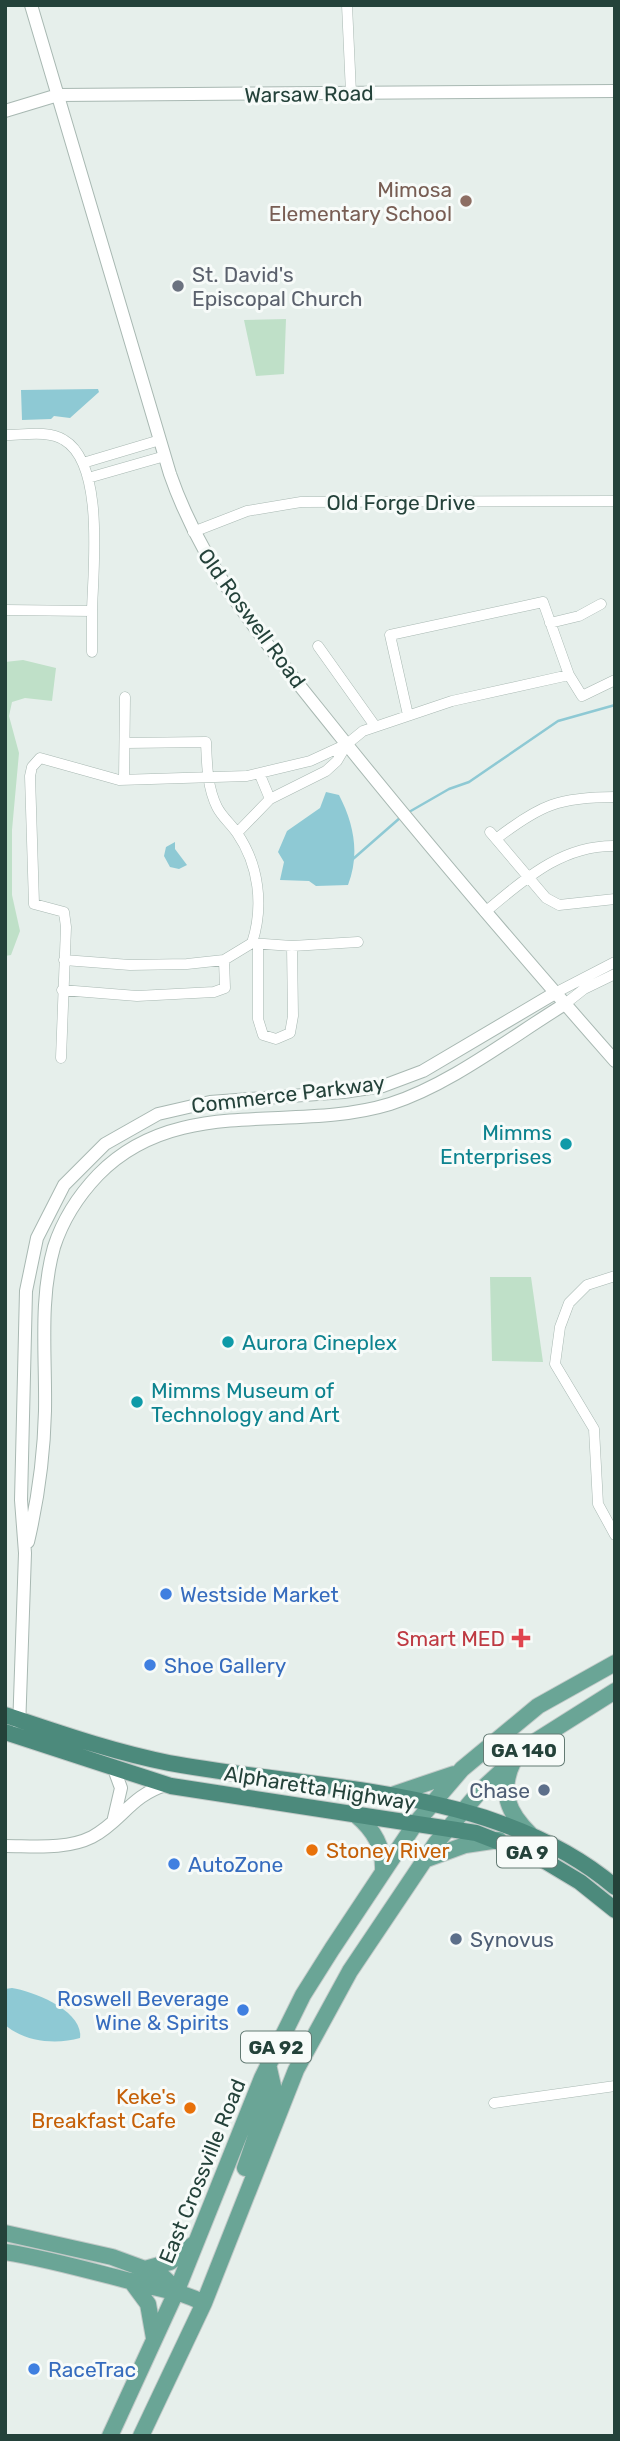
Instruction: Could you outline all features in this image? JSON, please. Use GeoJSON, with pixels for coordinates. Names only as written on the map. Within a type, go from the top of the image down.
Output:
{"type":"FeatureCollection","features":[{"type":"Feature","properties":{"kind":"highway","name":"Alpharetta Highway"},"geometry":{"type":"LineString","coordinates":[[13,1717],[144,1758],[462,1810],[530,1834],[569,1854],[615,1887]]}},
{"type":"Feature","properties":{"kind":"highway","name":"Alpharetta Highway"},"geometry":{"type":"LineString","coordinates":[[12,1735],[166,1785],[448,1828],[499,1840],[559,1869],[615,1910]]}},
{"type":"Feature","properties":{"kind":"main road","name":"GA 140"},"geometry":{"type":"LineString","coordinates":[[387,1797],[422,1787],[462,1769],[538,1706],[615,1663]]}},
{"type":"Feature","properties":{"kind":"main road","name":"GA 140"},"geometry":{"type":"LineString","coordinates":[[448,1828],[462,1810],[516,1757],[570,1717],[615,1691]]}},
{"type":"Feature","properties":{"kind":"main road"},"geometry":{"type":"LineString","coordinates":[[516,1757],[506,1778],[505,1794],[513,1814],[530,1834]]}},
{"type":"Feature","properties":{"kind":"main road","name":"GA 92"},"geometry":{"type":"LineString","coordinates":[[415,1824],[430,1803],[462,1769]]}},
{"type":"Feature","properties":{"kind":"main road"},"geometry":{"type":"LineString","coordinates":[[356,1815],[373,1832],[380,1846],[383,1871]]}},
{"type":"Feature","properties":{"kind":"main road","name":"East Crossville Road"},"geometry":{"type":"LineString","coordinates":[[110,2436],[177,2290],[268,2064],[310,1982],[415,1824]]}},
{"type":"Feature","properties":{"kind":"main road","name":"GA 92"},"geometry":{"type":"LineString","coordinates":[[141,2436],[204,2303],[282,2102],[312,2038],[350,1971],[448,1828]]}},
{"type":"Feature","properties":{"kind":"main road"},"geometry":{"type":"LineString","coordinates":[[424,1860],[465,1845],[499,1840]]}},
{"type":"Feature","properties":{"kind":"main road"},"geometry":{"type":"LineString","coordinates":[[242,2202],[244,2172],[273,2086],[268,2064]]}},
{"type":"Feature","properties":{"kind":"main road"},"geometry":{"type":"LineString","coordinates":[[5,2233],[69,2245],[145,2269],[161,2275],[177,2290]]}},
{"type":"Feature","properties":{"kind":"main road"},"geometry":{"type":"LineString","coordinates":[[145,2269],[170,2262],[196,2242]]}},
{"type":"Feature","properties":{"kind":"main road"},"geometry":{"type":"LineString","coordinates":[[5,2252],[177,2290],[204,2303]]}},
{"type":"Feature","properties":{"kind":"main road"},"geometry":{"type":"LineString","coordinates":[[131,2281],[148,2304],[154,2340]]}},
{"type":"Feature","properties":{"kind":"street","name":"Old Roswell Road"},"geometry":{"type":"LineString","coordinates":[[32,5],[160,440],[193,532],[236,604],[346,744],[485,912],[615,1061]]}},
{"type":"Feature","properties":{"kind":"street"},"geometry":{"type":"LineString","coordinates":[[346,5],[351,93]]}},
{"type":"Feature","properties":{"kind":"street","name":"Warsaw Road"},"geometry":{"type":"LineString","coordinates":[[5,111],[58,95],[615,91]]}},
{"type":"Feature","properties":{"kind":"street"},"geometry":{"type":"LineString","coordinates":[[5,435],[52,435],[74,448],[83,463],[92,506],[92,652]]}},
{"type":"Feature","properties":{"kind":"street"},"geometry":{"type":"LineString","coordinates":[[83,463],[160,440]]}},
{"type":"Feature","properties":{"kind":"street"},"geometry":{"type":"LineString","coordinates":[[108,456],[113,471]]}},
{"type":"Feature","properties":{"kind":"street"},"geometry":{"type":"LineString","coordinates":[[88,478],[165,456]]}},
{"type":"Feature","properties":{"kind":"street","name":"Old Forge Drive"},"geometry":{"type":"LineString","coordinates":[[193,532],[247,511],[301,502],[615,500]]}},
{"type":"Feature","properties":{"kind":"street"},"geometry":{"type":"LineString","coordinates":[[408,715],[390,635],[543,602],[569,675],[582,696],[615,680]]}},
{"type":"Feature","properties":{"kind":"street"},"geometry":{"type":"LineString","coordinates":[[551,623],[579,616],[601,604]]}},
{"type":"Feature","properties":{"kind":"street"},"geometry":{"type":"LineString","coordinates":[[5,611],[92,611]]}},
{"type":"Feature","properties":{"kind":"street"},"geometry":{"type":"LineString","coordinates":[[318,646],[374,726]]}},
{"type":"Feature","properties":{"kind":"street"},"geometry":{"type":"LineString","coordinates":[[61,1058],[64,912],[34,904],[32,767],[40,758],[124,780],[260,775],[310,761],[346,744],[374,726],[452,701],[569,675]]}},
{"type":"Feature","properties":{"kind":"street"},"geometry":{"type":"LineString","coordinates":[[124,780],[125,697]]}},
{"type":"Feature","properties":{"kind":"street"},"geometry":{"type":"LineString","coordinates":[[126,743],[206,742],[208,778],[217,808],[237,833],[257,877],[255,944],[258,1019],[263,1035],[276,1039],[290,1033],[293,1016],[292,946]]}},
{"type":"Feature","properties":{"kind":"street"},"geometry":{"type":"LineString","coordinates":[[237,833],[270,799],[326,771],[337,761],[346,744]]}},
{"type":"Feature","properties":{"kind":"street"},"geometry":{"type":"LineString","coordinates":[[260,775],[270,799]]}},
{"type":"Feature","properties":{"kind":"street"},"geometry":{"type":"LineString","coordinates":[[615,797],[560,800],[493,835],[546,898],[559,905],[615,899]]}},
{"type":"Feature","properties":{"kind":"street"},"geometry":{"type":"LineString","coordinates":[[485,912],[527,876],[552,861],[583,849],[615,846]]}},
{"type":"Feature","properties":{"kind":"street"},"geometry":{"type":"LineString","coordinates":[[64,960],[130,965],[224,960],[255,944],[292,946],[358,942]]}},
{"type":"Feature","properties":{"kind":"street"},"geometry":{"type":"LineString","coordinates":[[62,990],[137,996],[214,992],[225,988],[224,960]]}},
{"type":"Feature","properties":{"kind":"street"},"geometry":{"type":"LineString","coordinates":[[555,993],[615,962]]}},
{"type":"Feature","properties":{"kind":"street"},"geometry":{"type":"LineString","coordinates":[[565,1004],[584,989],[615,974]]}},
{"type":"Feature","properties":{"kind":"street","name":"Commerce Parkway"},"geometry":{"type":"LineString","coordinates":[[25,1553],[21,1500],[26,1291],[32,1255],[44,1220],[76,1170],[123,1131],[175,1108],[210,1102],[354,1091],[404,1079],[494,1031],[555,993]]}},
{"type":"Feature","properties":{"kind":"street","name":"Commerce Parkway"},"geometry":{"type":"LineString","coordinates":[[12,1735],[25,1553],[40,1481],[48,1276],[61,1228],[79,1197],[97,1177],[141,1143],[188,1125],[366,1109],[409,1097],[565,1004]]}},
{"type":"Feature","properties":{"kind":"street"},"geometry":{"type":"LineString","coordinates":[[615,1276],[587,1285],[569,1303],[555,1356],[556,1371],[573,1393],[594,1430],[598,1504],[615,1535]]}},
{"type":"Feature","properties":{"kind":"street"},"geometry":{"type":"LineString","coordinates":[[114,1769],[121,1788],[114,1818]]}},
{"type":"Feature","properties":{"kind":"street"},"geometry":{"type":"LineString","coordinates":[[5,1846],[81,1842],[99,1833],[139,1796],[166,1785]]}},
{"type":"Feature","properties":{"kind":"street"},"geometry":{"type":"LineString","coordinates":[[494,2103],[615,2086]]}},
{"type":"Feature","properties":{"kind":"green space"},"geometry":{"type":"Polygon","coordinates":[[[286,319],[284,374],[256,376],[244,320],[286,319]]]}},
{"type":"Feature","properties":{"kind":"green space"},"geometry":{"type":"Polygon","coordinates":[[[23,660],[56,668],[52,701],[25,698],[12,702],[9,716],[19,753],[12,830],[12,895],[20,931],[11,955],[5,956],[5,662],[23,660]]]}},
{"type":"Feature","properties":{"kind":"green space"},"geometry":{"type":"Polygon","coordinates":[[[490,1277],[531,1277],[543,1362],[492,1361],[490,1277]]]}},
{"type":"Feature","properties":{"kind":"water"},"geometry":{"type":"Polygon","coordinates":[[[98,389],[99,392],[70,418],[54,416],[51,419],[22,420],[21,390],[98,389]]]}},
{"type":"Feature","properties":{"kind":"water"},"geometry":{"type":"Polygon","coordinates":[[[326,792],[339,795],[352,828],[354,862],[348,885],[316,886],[309,881],[280,880],[284,862],[278,852],[287,831],[320,808],[326,792]]]}},
{"type":"Feature","properties":{"kind":"water"},"geometry":{"type":"Polygon","coordinates":[[[175,842],[175,849],[187,865],[179,869],[170,867],[164,856],[166,847],[175,842]]]}},
{"type":"Feature","properties":{"kind":"water"},"geometry":{"type":"Polygon","coordinates":[[[12,1988],[44,1998],[66,2011],[79,2028],[80,2038],[41,2040],[13,2031],[5,2025],[5,1989],[12,1988]]]}},
{"type":"Feature","properties":{"kind":"waterway"},"geometry":{"type":"LineString","coordinates":[[409,812],[449,789],[469,782],[558,721],[615,705]]}},
{"type":"Feature","properties":{"kind":"waterway"},"geometry":{"type":"LineString","coordinates":[[353,859],[401,817]]}},
{"type":"Feature","properties":{"kind":"place","name":"Mimosa Elementary School"},"geometry":{"type":"Point","coordinates":[466,201]}},
{"type":"Feature","properties":{"kind":"place","name":"St. David's Episcopal Church"},"geometry":{"type":"Point","coordinates":[178,286]}},
{"type":"Feature","properties":{"kind":"place","name":"Mimms Enterprises"},"geometry":{"type":"Point","coordinates":[566,1144]}},
{"type":"Feature","properties":{"kind":"place","name":"Aurora Cineplex"},"geometry":{"type":"Point","coordinates":[228,1342]}},
{"type":"Feature","properties":{"kind":"place","name":"Mimms Museum of Technology and Art"},"geometry":{"type":"Point","coordinates":[137,1402]}},
{"type":"Feature","properties":{"kind":"place","name":"Westside Market"},"geometry":{"type":"Point","coordinates":[166,1594]}},
{"type":"Feature","properties":{"kind":"place","name":"Smart MED"},"geometry":{"type":"Point","coordinates":[521,1638]}},
{"type":"Feature","properties":{"kind":"place","name":"Shoe Gallery"},"geometry":{"type":"Point","coordinates":[150,1665]}},
{"type":"Feature","properties":{"kind":"place","name":"Chase"},"geometry":{"type":"Point","coordinates":[544,1790]}},
{"type":"Feature","properties":{"kind":"place","name":"Stoney River"},"geometry":{"type":"Point","coordinates":[312,1850]}},
{"type":"Feature","properties":{"kind":"place","name":"AutoZone"},"geometry":{"type":"Point","coordinates":[174,1864]}},
{"type":"Feature","properties":{"kind":"place","name":"Synovus"},"geometry":{"type":"Point","coordinates":[456,1939]}},
{"type":"Feature","properties":{"kind":"place","name":"Roswell Beverage Wine & Spirits"},"geometry":{"type":"Point","coordinates":[243,2010]}},
{"type":"Feature","properties":{"kind":"place","name":"Keke's Breakfast Cafe"},"geometry":{"type":"Point","coordinates":[190,2108]}},
{"type":"Feature","properties":{"kind":"place","name":"RaceTrac"},"geometry":{"type":"Point","coordinates":[34,2369]}}]}
